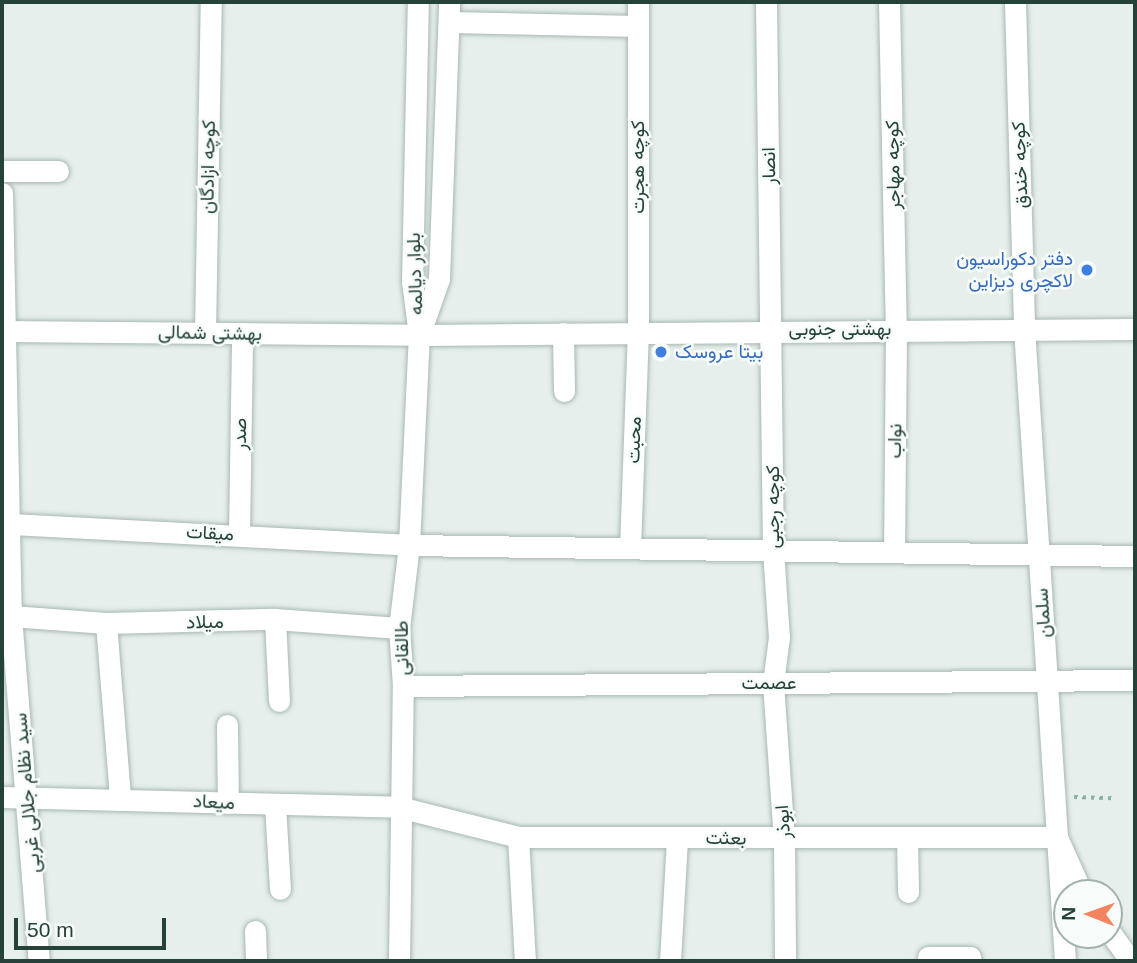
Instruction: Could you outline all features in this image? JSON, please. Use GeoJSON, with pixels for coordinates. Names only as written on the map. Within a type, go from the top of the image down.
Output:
{"type":"FeatureCollection","features":[{"type":"Feature","properties":{"kind":"street","name":"کوچه ازادگان"},"geometry":{"type":"LineString","coordinates":[[205,333],[211,2]]}},
{"type":"Feature","properties":{"kind":"street","name":"بلوار دیالمه"},"geometry":{"type":"LineString","coordinates":[[418,2],[412,282],[419,335]]}},
{"type":"Feature","properties":{"kind":"street","name":"کوچه هجرت"},"geometry":{"type":"LineString","coordinates":[[638,2],[638,332]]}},
{"type":"Feature","properties":{"kind":"street","name":"انصار"},"geometry":{"type":"LineString","coordinates":[[766,2],[772,330]]}},
{"type":"Feature","properties":{"kind":"street","name":"کوچه مهاجر"},"geometry":{"type":"LineString","coordinates":[[889,2],[896,329]]}},
{"type":"Feature","properties":{"kind":"street","name":"کوچه خندق"},"geometry":{"type":"LineString","coordinates":[[1015,2],[1024,328]]}},
{"type":"Feature","properties":{"kind":"street","name":"بلوار دیالمه"},"geometry":{"type":"LineString","coordinates":[[419,335],[439,279],[449,12]]}},
{"type":"Feature","properties":{"kind":"street"},"geometry":{"type":"LineString","coordinates":[[449,12],[638,26]]}},
{"type":"Feature","properties":{"kind":"street"},"geometry":{"type":"LineString","coordinates":[[2,171],[58,171]]}},
{"type":"Feature","properties":{"kind":"street","name":"سید نظام جلالی غربی"},"geometry":{"type":"LineString","coordinates":[[2,193],[4,331],[12,524],[11,616],[28,796],[39,961]]}},
{"type":"Feature","properties":{"kind":"street","name":"سلمان"},"geometry":{"type":"LineString","coordinates":[[1024,328],[1057,837],[1076,879]]}},
{"type":"Feature","properties":{"kind":"street","name":"نواب"},"geometry":{"type":"LineString","coordinates":[[894,552],[896,329]]}},
{"type":"Feature","properties":{"kind":"street","name":"بهشتی جنوبی"},"geometry":{"type":"LineString","coordinates":[[419,335],[1135,329]]}},
{"type":"Feature","properties":{"kind":"street","name":"کوچه رجبی"},"geometry":{"type":"LineString","coordinates":[[772,330],[773,550],[779,637],[773,683]]}},
{"type":"Feature","properties":{"kind":"street","name":"بهشتی شمالی"},"geometry":{"type":"LineString","coordinates":[[4,331],[419,335]]}},
{"type":"Feature","properties":{"kind":"street","name":"محبت"},"geometry":{"type":"LineString","coordinates":[[631,548],[638,332]]}},
{"type":"Feature","properties":{"kind":"street","name":"صدر"},"geometry":{"type":"LineString","coordinates":[[239,534],[242,333]]}},
{"type":"Feature","properties":{"kind":"street"},"geometry":{"type":"LineString","coordinates":[[563,333],[564,391]]}},
{"type":"Feature","properties":{"kind":"street","name":"طالقانی"},"geometry":{"type":"LineString","coordinates":[[399,961],[399,807],[403,686],[399,628],[408,545],[419,335]]}},
{"type":"Feature","properties":{"kind":"street","name":"میقات"},"geometry":{"type":"LineString","coordinates":[[12,524],[408,545],[1135,556]]}},
{"type":"Feature","properties":{"kind":"street","name":"میلاد"},"geometry":{"type":"LineString","coordinates":[[11,616],[106,623],[275,619],[399,628]]}},
{"type":"Feature","properties":{"kind":"street"},"geometry":{"type":"LineString","coordinates":[[275,619],[279,701]]}},
{"type":"Feature","properties":{"kind":"street"},"geometry":{"type":"LineString","coordinates":[[106,623],[120,797]]}},
{"type":"Feature","properties":{"kind":"street","name":"عصمت"},"geometry":{"type":"LineString","coordinates":[[403,686],[1135,680]]}},
{"type":"Feature","properties":{"kind":"street","name":"ابوذر"},"geometry":{"type":"LineString","coordinates":[[773,683],[784,839],[785,961]]}},
{"type":"Feature","properties":{"kind":"street"},"geometry":{"type":"LineString","coordinates":[[227,725],[228,803]]}},
{"type":"Feature","properties":{"kind":"street","name":"میعاد"},"geometry":{"type":"LineString","coordinates":[[2,797],[120,797],[275,805],[399,807]]}},
{"type":"Feature","properties":{"kind":"street"},"geometry":{"type":"LineString","coordinates":[[275,805],[280,889]]}},
{"type":"Feature","properties":{"kind":"street","name":"بعثت"},"geometry":{"type":"LineString","coordinates":[[399,807],[518,837],[1057,837]]}},
{"type":"Feature","properties":{"kind":"street"},"geometry":{"type":"LineString","coordinates":[[518,837],[525,961]]}},
{"type":"Feature","properties":{"kind":"street"},"geometry":{"type":"LineString","coordinates":[[1057,837],[1065,961]]}},
{"type":"Feature","properties":{"kind":"street"},"geometry":{"type":"LineString","coordinates":[[670,961],[677,838]]}},
{"type":"Feature","properties":{"kind":"street"},"geometry":{"type":"LineString","coordinates":[[907,838],[908,892]]}},
{"type":"Feature","properties":{"kind":"street"},"geometry":{"type":"LineString","coordinates":[[255,931],[256,961]]}},
{"type":"Feature","properties":{"kind":"street"},"geometry":{"type":"LineString","coordinates":[[928,957],[970,957],[971,961]]}},
{"type":"Feature","properties":{"kind":"path"},"geometry":{"type":"LineString","coordinates":[[1054,796],[1112,798]]}},
{"type":"Feature","properties":{"kind":"place","name":"دفتر دکوراسیون لاکچری دیزاین"},"geometry":{"type":"Point","coordinates":[1087,270]}},
{"type":"Feature","properties":{"kind":"place","name":"بیتا عروسک"},"geometry":{"type":"Point","coordinates":[661,352]}}]}
